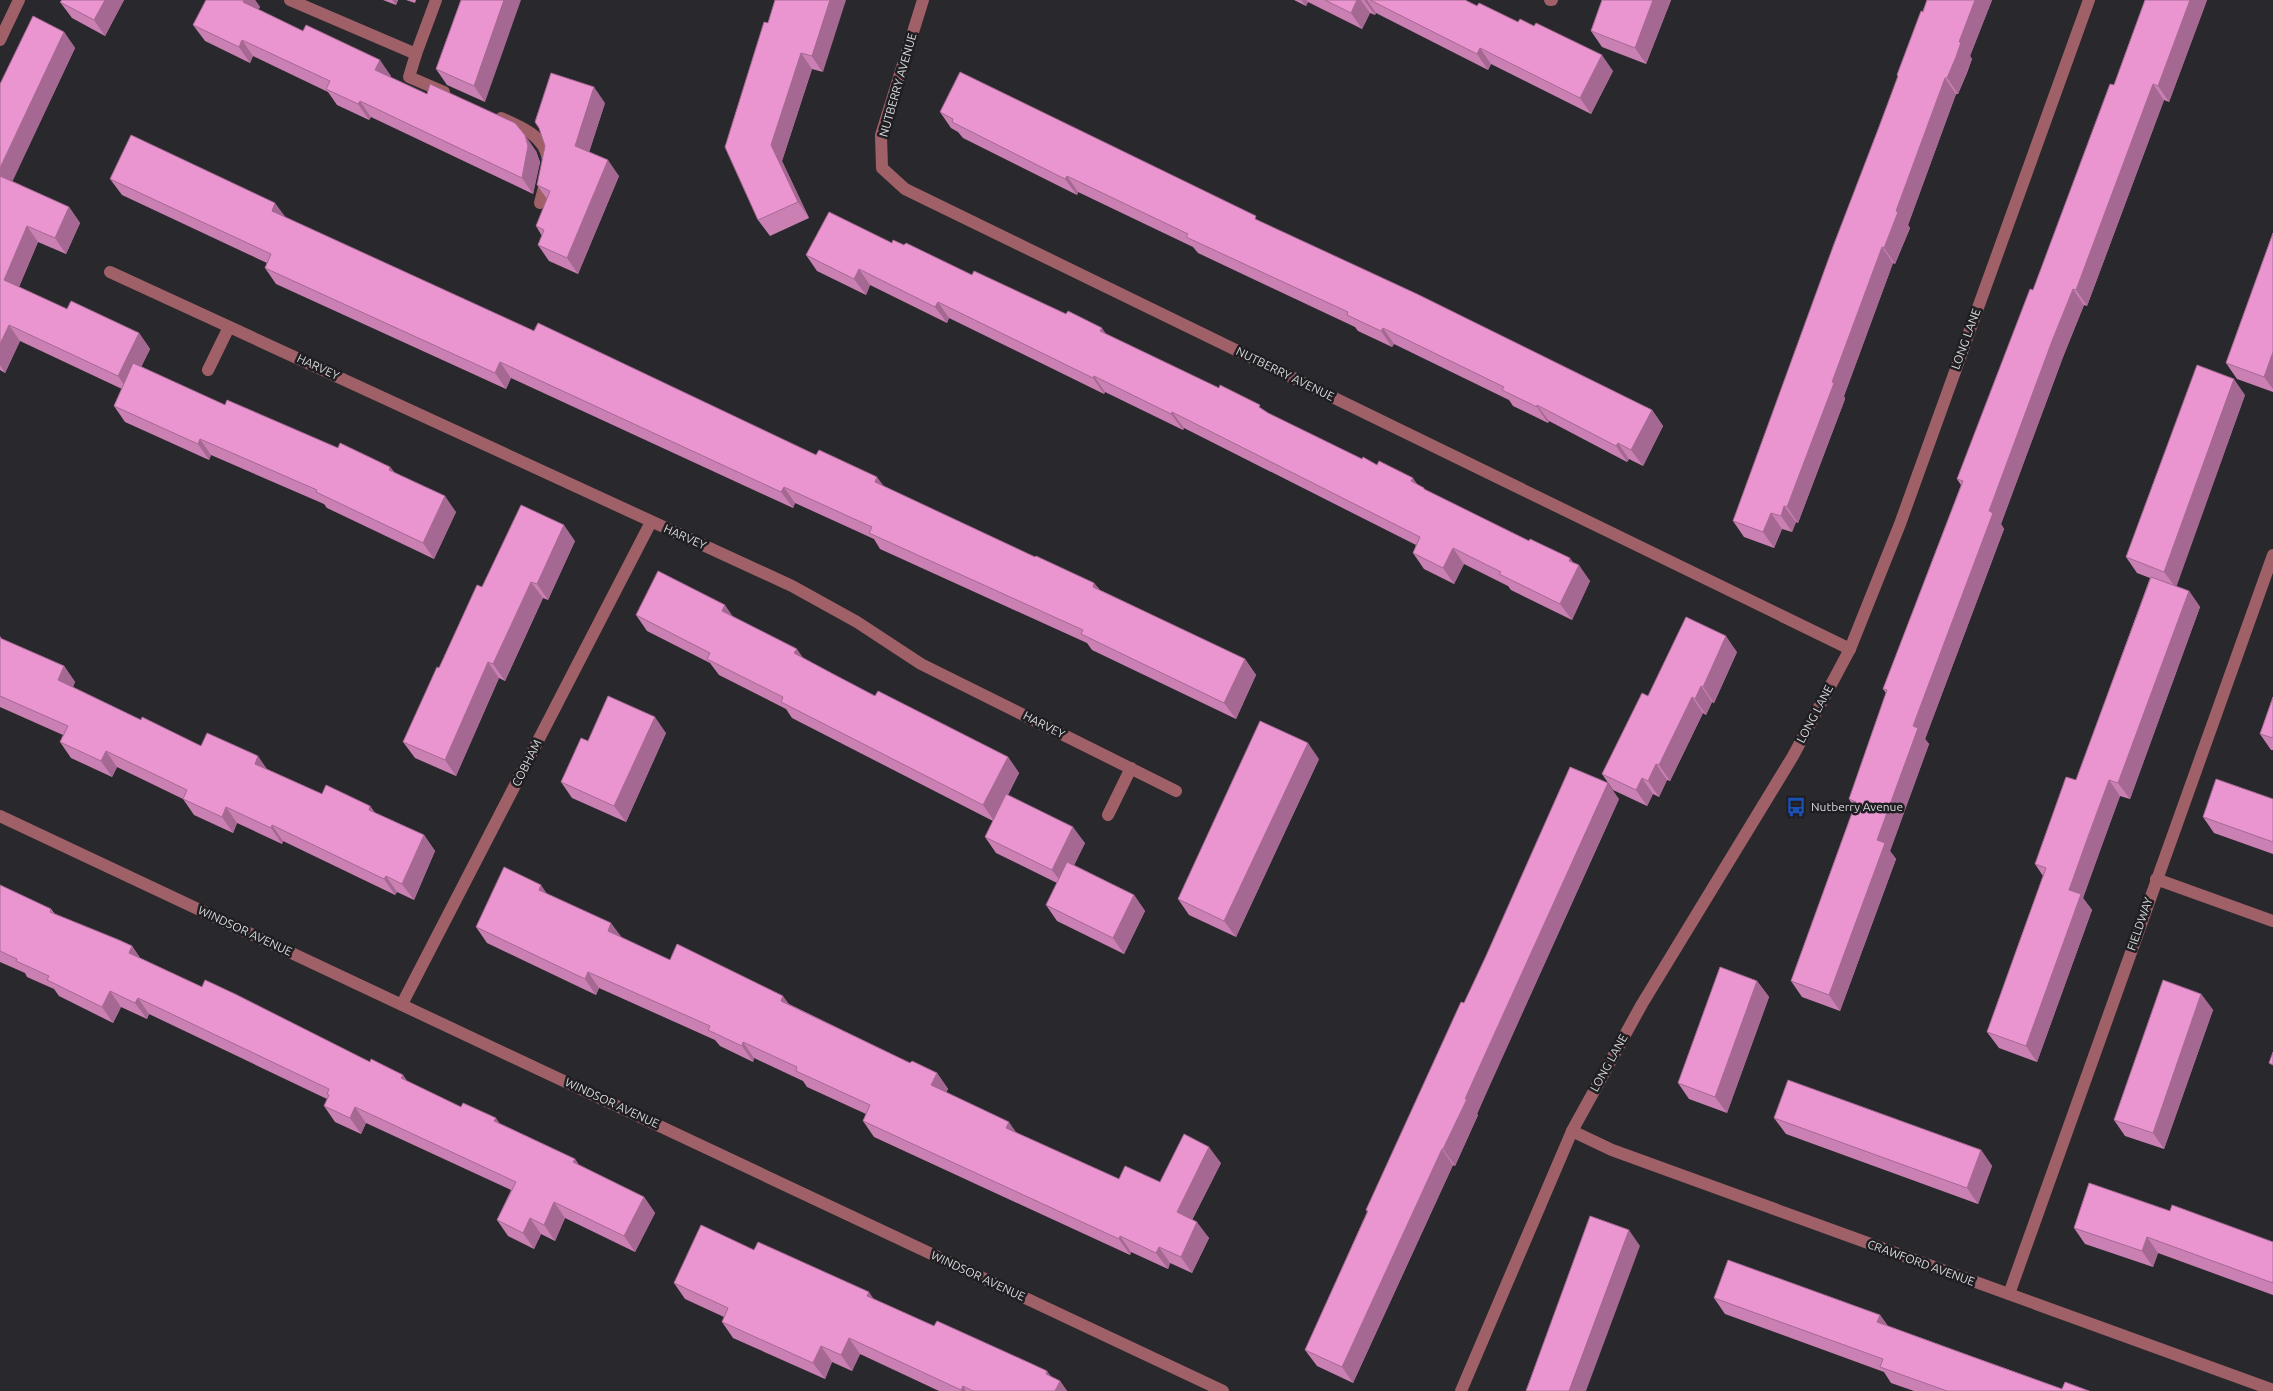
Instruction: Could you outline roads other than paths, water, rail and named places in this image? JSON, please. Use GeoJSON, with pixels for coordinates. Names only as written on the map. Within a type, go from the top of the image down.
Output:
{"type":"FeatureCollection","features":[{"type":"Feature","properties":{"kind":"street"},"geometry":{"type":"LineString","coordinates":[[0,40],[19,0]]}},
{"type":"Feature","properties":{"kind":"street"},"geometry":{"type":"LineString","coordinates":[[290,0],[416,54]]}},
{"type":"Feature","properties":{"kind":"street"},"geometry":{"type":"LineString","coordinates":[[436,0],[409,77],[452,96]]}},
{"type":"Feature","properties":{"kind":"street","name":"NUTBERRY AVENUE"},"geometry":{"type":"LineString","coordinates":[[923,0],[881,135],[882,168],[905,189],[1850,649]]}},
{"type":"Feature","properties":{"kind":"street","name":"LONG LANE"},"geometry":{"type":"LineString","coordinates":[[1461,1391],[1572,1131],[1642,1004],[1793,756],[1850,649],[1900,524],[2089,0]]}},
{"type":"Feature","properties":{"kind":"street"},"geometry":{"type":"LineString","coordinates":[[486,111],[529,130],[543,147],[548,161],[540,203]]}},
{"type":"Feature","properties":{"kind":"street","name":"HARVEY"},"geometry":{"type":"LineString","coordinates":[[110,272],[792,586],[857,622],[922,664],[1176,791]]}},
{"type":"Feature","properties":{"kind":"street"},"geometry":{"type":"LineString","coordinates":[[208,370],[229,327]]}},
{"type":"Feature","properties":{"kind":"street","name":"COBHAM"},"geometry":{"type":"LineString","coordinates":[[402,1004],[652,522]]}},
{"type":"Feature","properties":{"kind":"street","name":"FIELDWAY"},"geometry":{"type":"LineString","coordinates":[[2009,1294],[2273,555]]}},
{"type":"Feature","properties":{"kind":"street"},"geometry":{"type":"LineString","coordinates":[[1108,815],[1131,768]]}},
{"type":"Feature","properties":{"kind":"street","name":"WINDSOR AVENUE"},"geometry":{"type":"LineString","coordinates":[[0,816],[1223,1391]]}},
{"type":"Feature","properties":{"kind":"street"},"geometry":{"type":"LineString","coordinates":[[2156,879],[2273,921]]}},
{"type":"Feature","properties":{"kind":"street","name":"CRAWFORD AVENUE"},"geometry":{"type":"LineString","coordinates":[[1572,1131],[1612,1150],[2273,1390]]}},
{"type":"Feature","properties":{"kind":"place","name":"Nutberry Avenue"},"geometry":{"type":"Point","coordinates":[1796,807]}}]}
